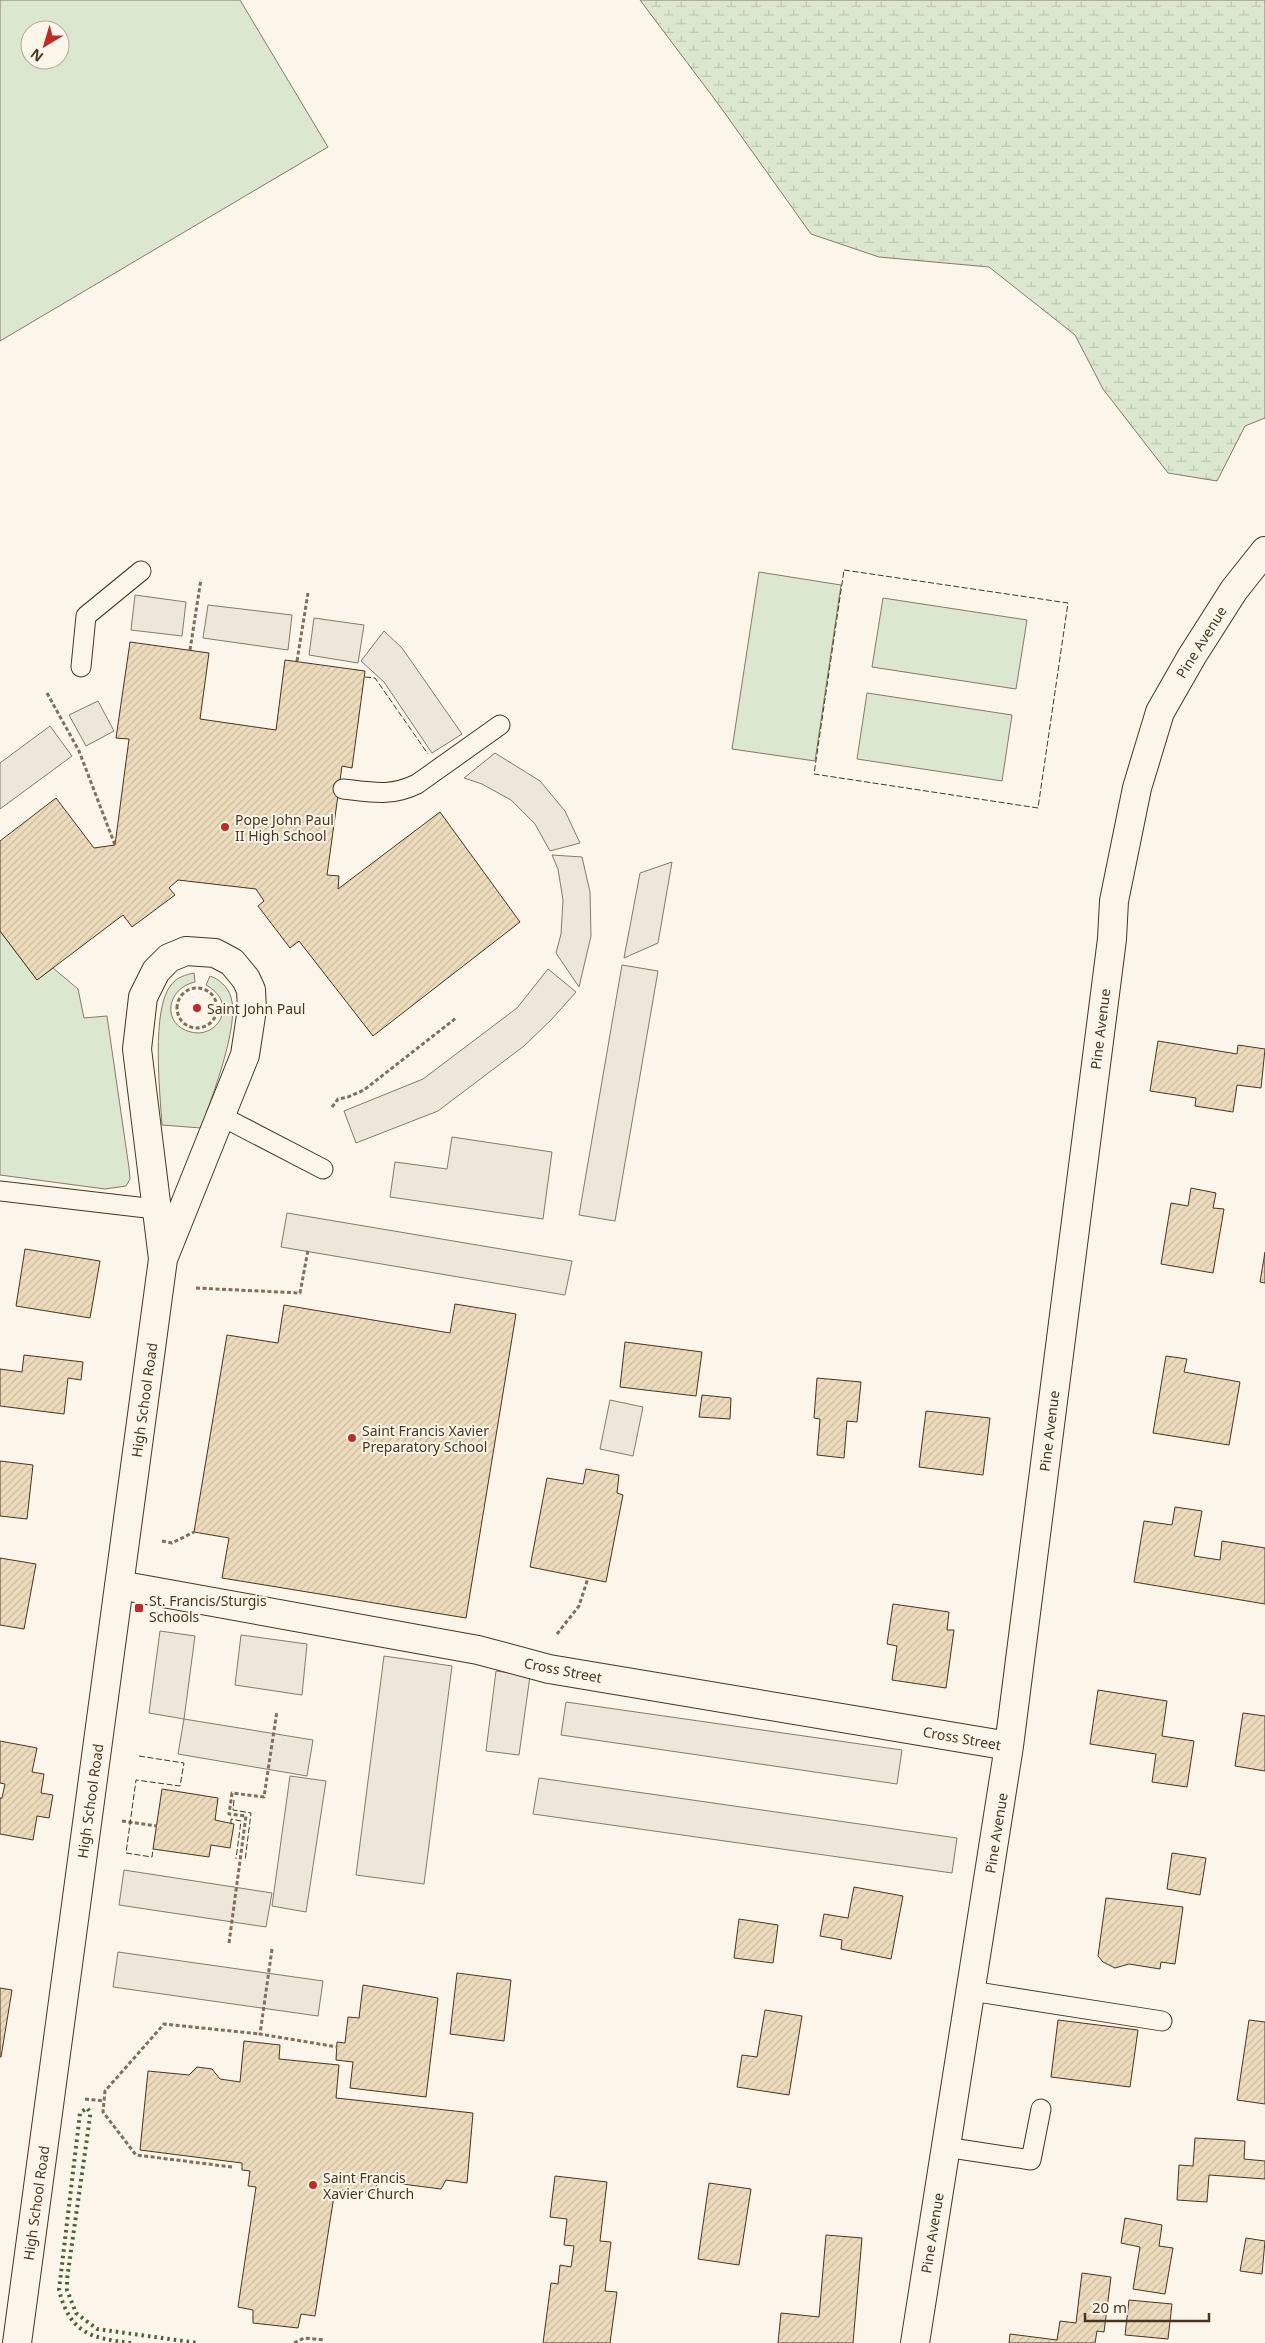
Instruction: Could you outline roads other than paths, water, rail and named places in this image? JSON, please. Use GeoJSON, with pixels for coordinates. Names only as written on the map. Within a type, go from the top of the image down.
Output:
{"type":"FeatureCollection","features":[{"type":"Feature","properties":{"kind":"street","name":"Pine Avenue"},"geometry":{"type":"LineString","coordinates":[[915,2343],[1009,1746],[1112,939],[1114,902],[1137,788],[1160,712],[1192,656],[1234,590],[1265,551]]}},
{"type":"Feature","properties":{"kind":"street","name":"High School Road"},"geometry":{"type":"LineString","coordinates":[[17,2343],[163,1259],[245,1055],[253,1001],[246,979],[232,962],[215,953],[186,951],[169,958],[156,970],[143,997],[137,1049],[163,1259]]}},
{"type":"Feature","properties":{"kind":"street","name":"Cross Street"},"geometry":{"type":"LineString","coordinates":[[119,1585],[478,1650],[549,1669],[1009,1746]]}},
{"type":"Feature","properties":{"kind":"lane"},"geometry":{"type":"LineString","coordinates":[[81,668],[86,616],[141,571]]}},
{"type":"Feature","properties":{"kind":"lane"},"geometry":{"type":"LineString","coordinates":[[343,789],[383,793],[402,792],[417,784],[500,725]]}},
{"type":"Feature","properties":{"kind":"lane"},"geometry":{"type":"LineString","coordinates":[[221,1116],[323,1169]]}},
{"type":"Feature","properties":{"kind":"lane"},"geometry":{"type":"LineString","coordinates":[[0,1191],[156,1209]]}},
{"type":"Feature","properties":{"kind":"lane"},"geometry":{"type":"LineString","coordinates":[[971,1991],[1162,2021]]}},
{"type":"Feature","properties":{"kind":"lane"},"geometry":{"type":"LineString","coordinates":[[945,2147],[1031,2160],[1041,2109]]}},
{"type":"Feature","properties":{"kind":"place","name":"Pope John Paul II High School"},"geometry":{"type":"Point","coordinates":[225,827]}},
{"type":"Feature","properties":{"kind":"place","name":"Saint John Paul"},"geometry":{"type":"Point","coordinates":[197,1008]}},
{"type":"Feature","properties":{"kind":"place","name":"Saint Francis Xavier Preparatory School"},"geometry":{"type":"Point","coordinates":[352,1438]}},
{"type":"Feature","properties":{"kind":"place","name":"St. Francis/Sturgis Schools"},"geometry":{"type":"Point","coordinates":[139,1608]}},
{"type":"Feature","properties":{"kind":"place","name":"Saint Francis Xavier Church"},"geometry":{"type":"Point","coordinates":[313,2185]}}]}
